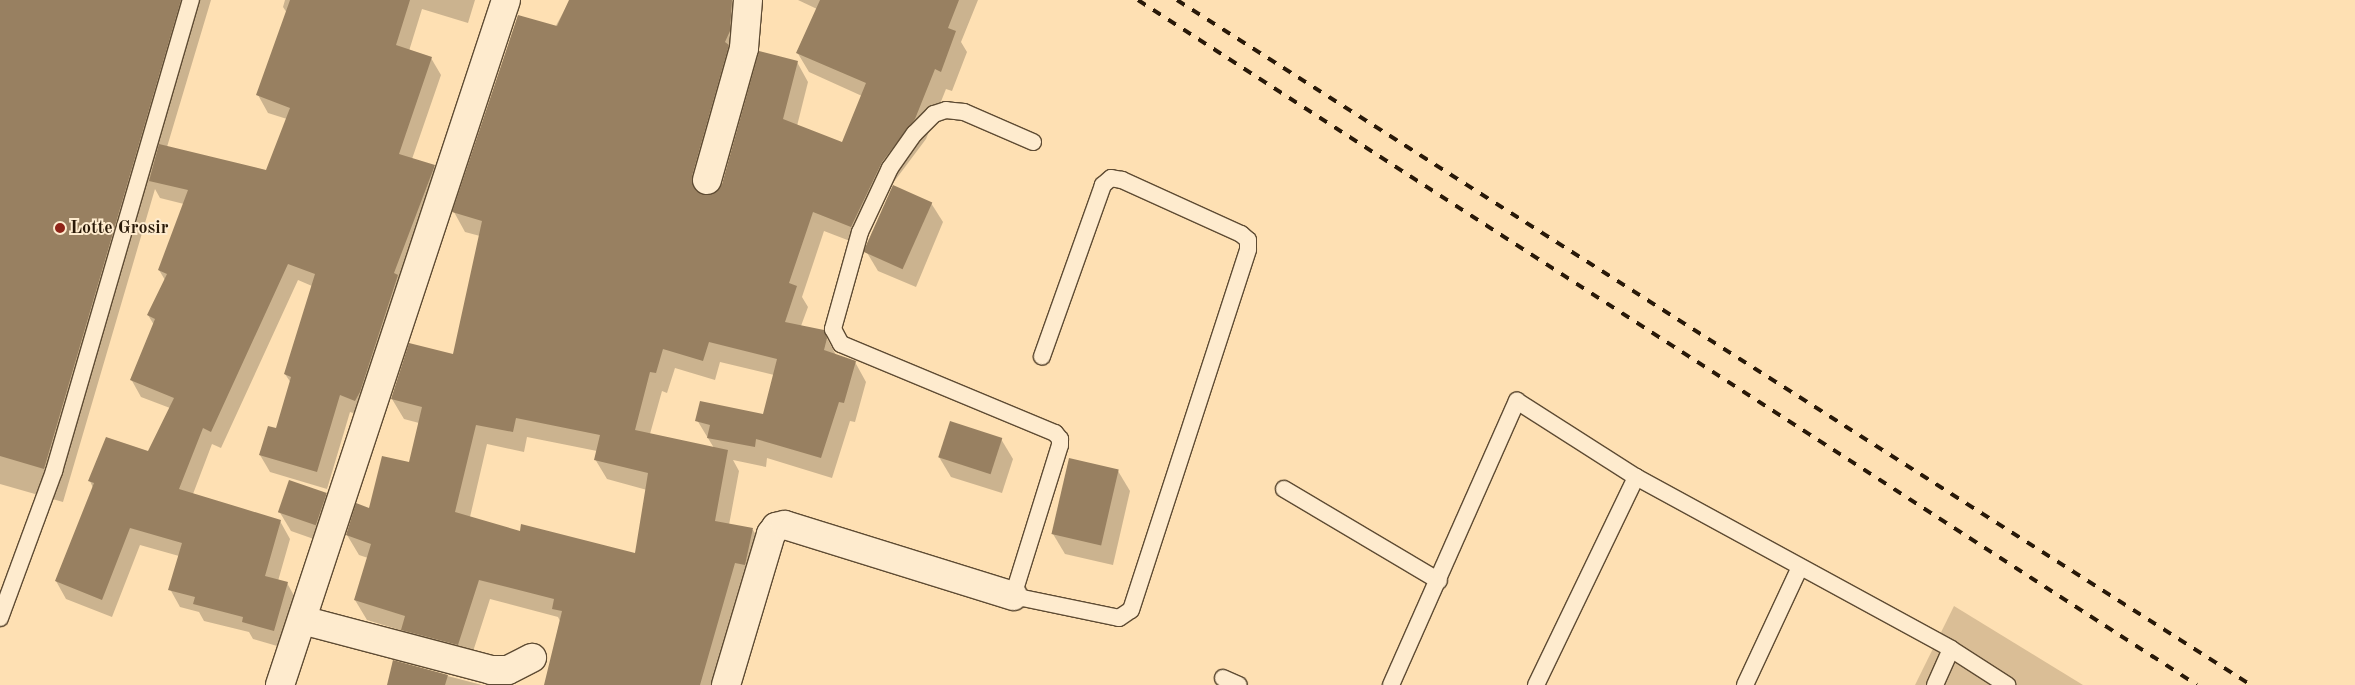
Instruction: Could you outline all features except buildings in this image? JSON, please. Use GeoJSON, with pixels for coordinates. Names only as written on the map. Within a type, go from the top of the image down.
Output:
{"type":"FeatureCollection","features":[{"type":"Feature","properties":{"kind":"street"},"geometry":{"type":"LineString","coordinates":[[280,685],[506,0]]}},
{"type":"Feature","properties":{"kind":"street"},"geometry":{"type":"LineString","coordinates":[[707,180],[744,48],[748,0]]}},
{"type":"Feature","properties":{"kind":"street"},"geometry":{"type":"LineString","coordinates":[[726,685],[771,534],[776,527],[785,525],[1013,596]]}},
{"type":"Feature","properties":{"kind":"street"},"geometry":{"type":"LineString","coordinates":[[302,620],[491,670],[508,670],[532,658]]}},
{"type":"Feature","properties":{"kind":"lane"},"geometry":{"type":"LineString","coordinates":[[0,618],[71,416],[192,0]]}},
{"type":"Feature","properties":{"kind":"lane"},"geometry":{"type":"LineString","coordinates":[[1033,142],[964,112],[946,110],[934,114],[914,134],[890,168],[860,232],[833,329],[841,344],[1055,433],[1060,438],[1013,596],[1120,618],[1131,610],[1248,249],[1248,240],[1122,180],[1111,178],[1103,184],[1042,356]]}},
{"type":"Feature","properties":{"kind":"lane"},"geometry":{"type":"LineString","coordinates":[[1391,685],[1439,581],[1516,401],[1636,477],[1951,649],[2007,685]]}},
{"type":"Feature","properties":{"kind":"lane"},"geometry":{"type":"LineString","coordinates":[[1536,685],[1636,477]]}},
{"type":"Feature","properties":{"kind":"lane"},"geometry":{"type":"LineString","coordinates":[[1284,489],[1439,581]]}},
{"type":"Feature","properties":{"kind":"lane"},"geometry":{"type":"LineString","coordinates":[[1745,685],[1800,567]]}},
{"type":"Feature","properties":{"kind":"lane"},"geometry":{"type":"LineString","coordinates":[[1935,685],[1951,649]]}},
{"type":"Feature","properties":{"kind":"lane"},"geometry":{"type":"LineString","coordinates":[[1223,678],[1239,685]]}},
{"type":"Feature","properties":{"kind":"shaded area"},"geometry":{"type":"Polygon","coordinates":[[[1954,606],[2083,685],[1915,685],[1954,606]]]}},
{"type":"Feature","properties":{"kind":"railway"},"geometry":{"type":"LineString","coordinates":[[1138,0],[2197,685]]}},
{"type":"Feature","properties":{"kind":"railway"},"geometry":{"type":"LineString","coordinates":[[1177,0],[2251,685]]}},
{"type":"Feature","properties":{"kind":"place","name":"Lotte Grosir"},"geometry":{"type":"Point","coordinates":[60,228]}}]}
